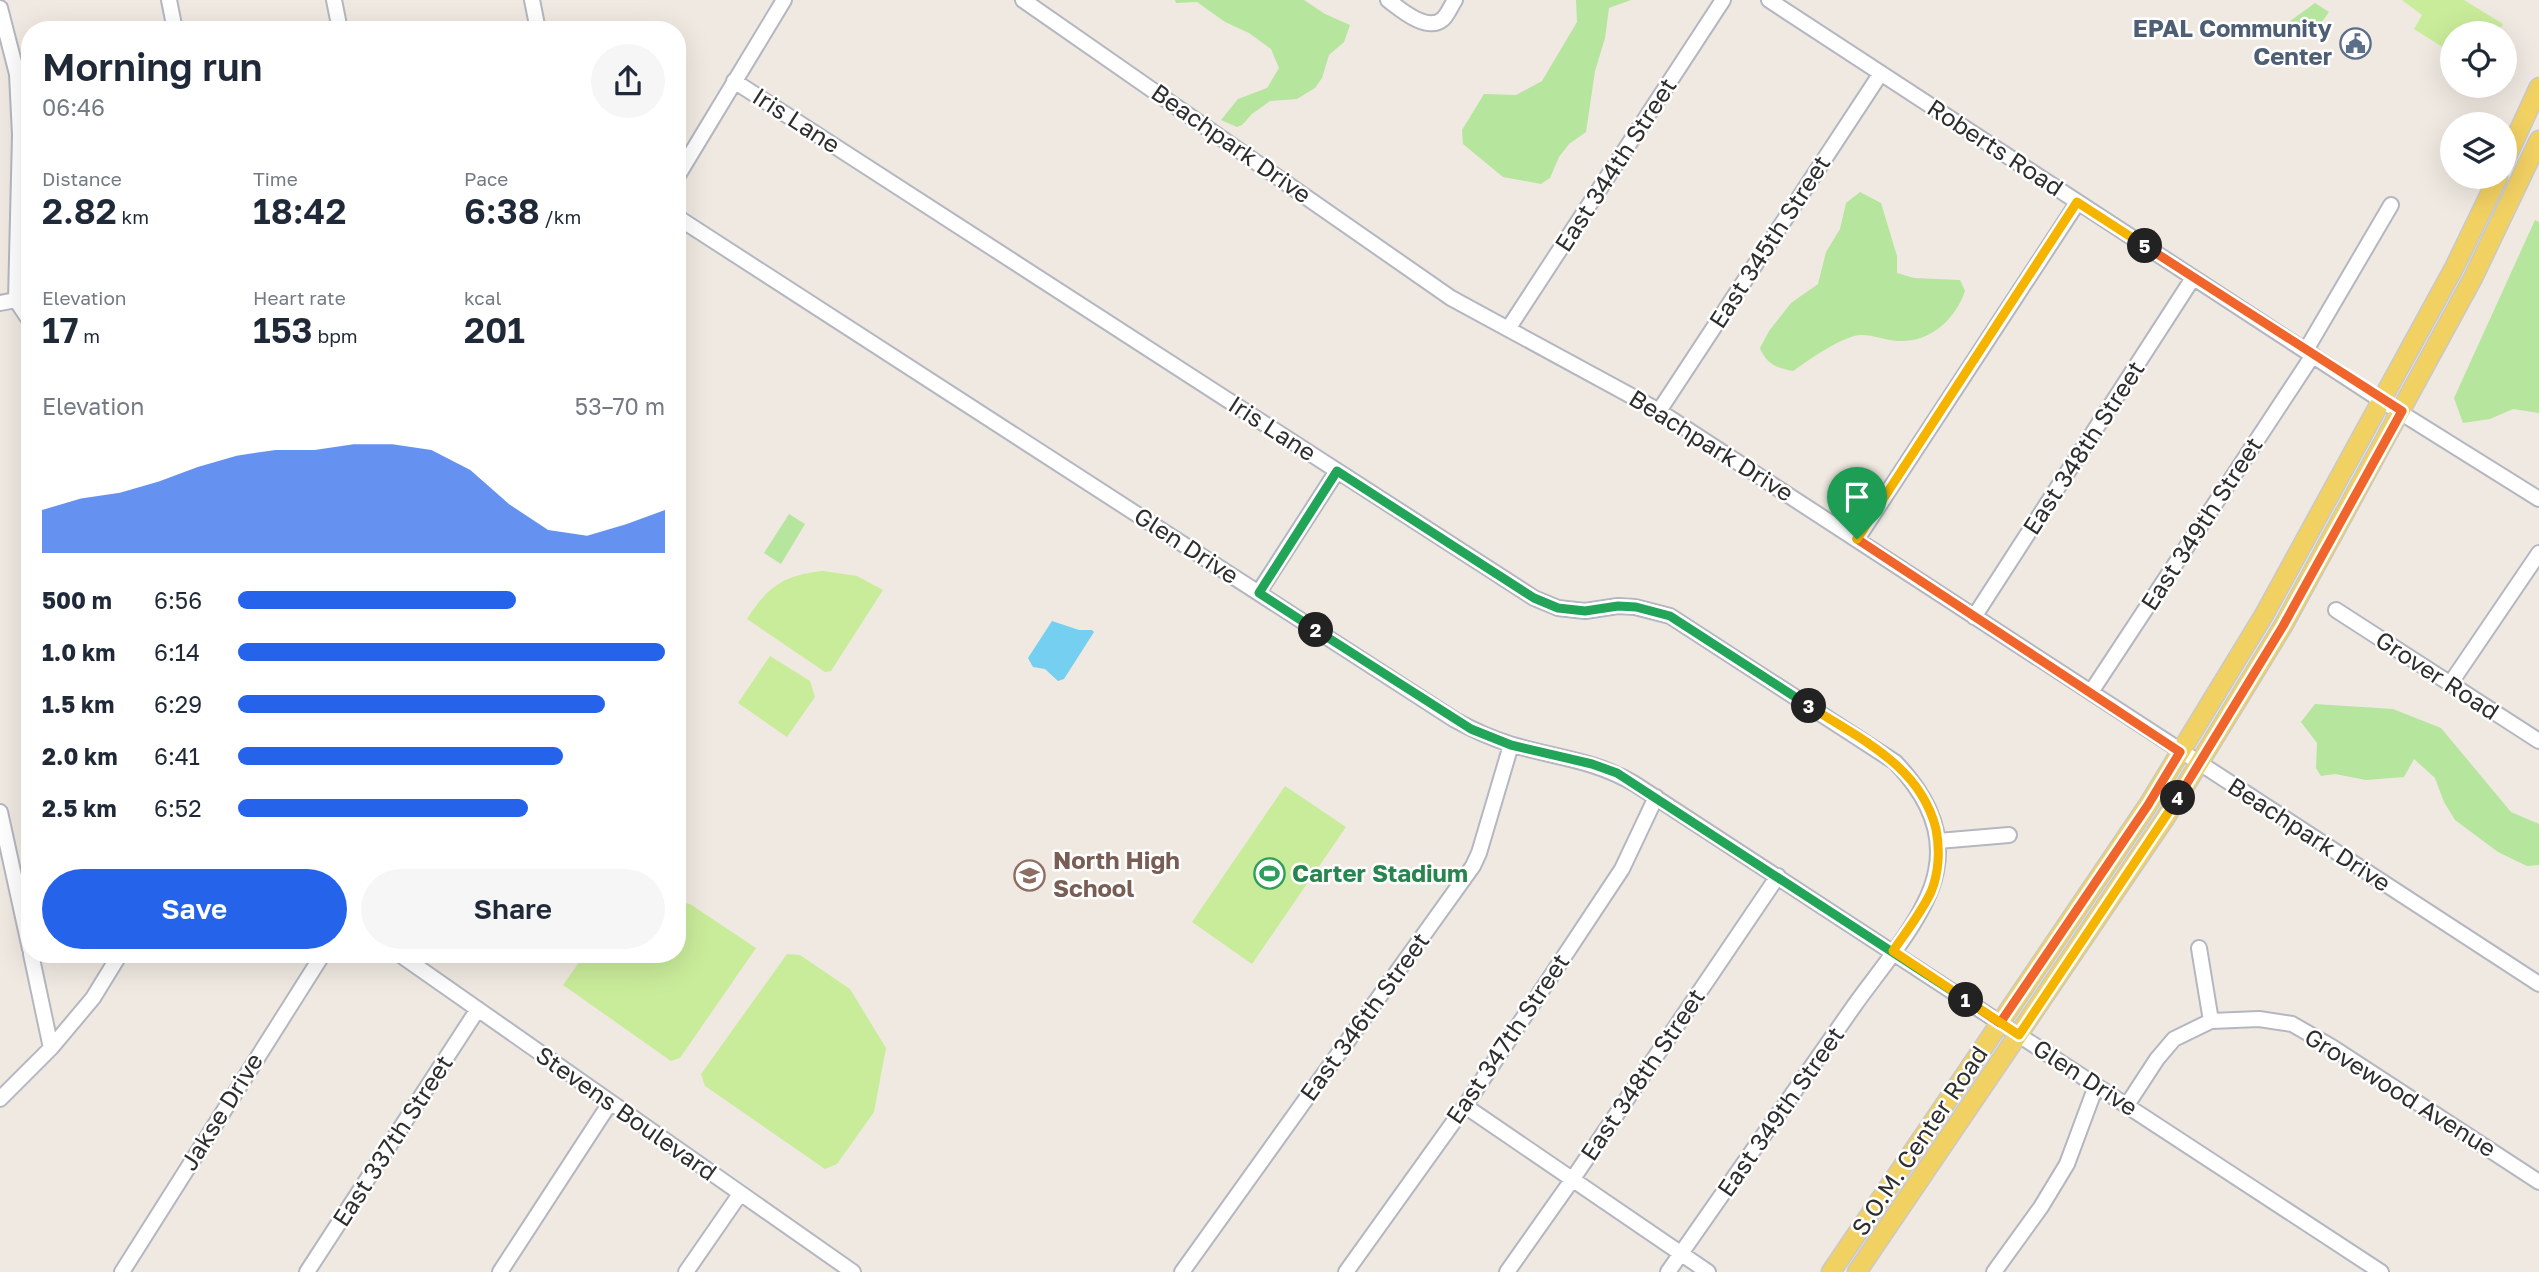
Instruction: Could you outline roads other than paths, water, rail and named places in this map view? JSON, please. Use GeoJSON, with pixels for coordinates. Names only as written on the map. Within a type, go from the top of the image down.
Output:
{"type":"FeatureCollection","features":[{"type":"Feature","properties":{"kind":"main road"},"geometry":{"type":"LineString","coordinates":[[2517,135],[2539,87]]}},
{"type":"Feature","properties":{"kind":"main road","name":"S.O.M. Center Road"},"geometry":{"type":"LineString","coordinates":[[1857,1272],[2166,817],[2283,626],[2473,278],[2539,140]]}},
{"type":"Feature","properties":{"kind":"main road","name":"S.O.M. Center Road"},"geometry":{"type":"LineString","coordinates":[[1831,1272],[2148,805],[2264,615],[2454,268],[2491,189]]}},
{"type":"Feature","properties":{"kind":"street"},"geometry":{"type":"LineString","coordinates":[[169,0],[173,21]]}},
{"type":"Feature","properties":{"kind":"street"},"geometry":{"type":"LineString","coordinates":[[334,0],[338,21]]}},
{"type":"Feature","properties":{"kind":"street"},"geometry":{"type":"LineString","coordinates":[[532,0],[536,21]]}},
{"type":"Feature","properties":{"kind":"street"},"geometry":{"type":"LineString","coordinates":[[686,162],[783,0]]}},
{"type":"Feature","properties":{"kind":"street","name":"Beachpark Drive"},"geometry":{"type":"LineString","coordinates":[[1023,0],[1451,298],[1659,411],[2539,984]]}},
{"type":"Feature","properties":{"kind":"street"},"geometry":{"type":"LineString","coordinates":[[1388,0],[1416,19],[1433,23],[1443,18],[1455,0]]}},
{"type":"Feature","properties":{"kind":"street","name":"East 344th Street"},"geometry":{"type":"LineString","coordinates":[[1508,329],[1723,0]]}},
{"type":"Feature","properties":{"kind":"street","name":"Roberts Road"},"geometry":{"type":"LineString","coordinates":[[1769,0],[2382,401],[2402,411],[2539,499]]}},
{"type":"Feature","properties":{"kind":"street"},"geometry":{"type":"LineString","coordinates":[[0,8],[18,86],[20,135],[16,300],[21,308]]}},
{"type":"Feature","properties":{"kind":"street","name":"East 345th Street"},"geometry":{"type":"LineString","coordinates":[[1659,411],[1881,73]]}},
{"type":"Feature","properties":{"kind":"street","name":"Iris Lane"},"geometry":{"type":"LineString","coordinates":[[734,81],[1534,598],[1558,608],[1585,611],[1618,606],[1636,607],[1670,616],[1895,762],[1914,781],[1924,797],[1933,818],[1939,857],[1932,890],[1893,951]]}},
{"type":"Feature","properties":{"kind":"street"},"geometry":{"type":"LineString","coordinates":[[1857,539],[2077,202]]}},
{"type":"Feature","properties":{"kind":"street","name":"East 349th Street"},"geometry":{"type":"LineString","coordinates":[[2091,692],[2309,353],[2391,205]]}},
{"type":"Feature","properties":{"kind":"street","name":"Glen Drive"},"geometry":{"type":"LineString","coordinates":[[686,223],[1455,720],[1511,745],[1604,767],[1656,797],[2381,1272]]}},
{"type":"Feature","properties":{"kind":"street","name":"East 348th Street"},"geometry":{"type":"LineString","coordinates":[[1974,617],[2193,278]]}},
{"type":"Feature","properties":{"kind":"street"},"geometry":{"type":"LineString","coordinates":[[0,303],[16,300]]}},
{"type":"Feature","properties":{"kind":"street"},"geometry":{"type":"LineString","coordinates":[[1259,593],[1337,471]]}},
{"type":"Feature","properties":{"kind":"street"},"geometry":{"type":"LineString","coordinates":[[2451,684],[2539,553]]}},
{"type":"Feature","properties":{"kind":"street","name":"Grover Road"},"geometry":{"type":"LineString","coordinates":[[2336,610],[2539,741]]}},
{"type":"Feature","properties":{"kind":"street","name":"East 346th Street"},"geometry":{"type":"LineString","coordinates":[[1182,1272],[1473,866],[1511,745]]}},
{"type":"Feature","properties":{"kind":"street","name":"East 347th Street"},"geometry":{"type":"LineString","coordinates":[[1346,1272],[1465,1106],[1622,869],[1656,797]]}},
{"type":"Feature","properties":{"kind":"street"},"geometry":{"type":"LineString","coordinates":[[0,811],[21,909]]}},
{"type":"Feature","properties":{"kind":"street"},"geometry":{"type":"LineString","coordinates":[[1938,841],[2009,835]]}},
{"type":"Feature","properties":{"kind":"street","name":"East 348th Street"},"geometry":{"type":"LineString","coordinates":[[1507,1272],[1778,876]]}},
{"type":"Feature","properties":{"kind":"street"},"geometry":{"type":"LineString","coordinates":[[2199,948],[2211,1021]]}},
{"type":"Feature","properties":{"kind":"street","name":"East 349th Street"},"geometry":{"type":"LineString","coordinates":[[1668,1272],[1893,951]]}},
{"type":"Feature","properties":{"kind":"street"},"geometry":{"type":"LineString","coordinates":[[33,963],[51,1048]]}},
{"type":"Feature","properties":{"kind":"street"},"geometry":{"type":"LineString","coordinates":[[0,1099],[51,1048],[93,998],[115,963]]}},
{"type":"Feature","properties":{"kind":"street","name":"Jakse Drive"},"geometry":{"type":"LineString","coordinates":[[122,1272],[317,963]]}},
{"type":"Feature","properties":{"kind":"street","name":"Stevens Boulevard"},"geometry":{"type":"LineString","coordinates":[[413,963],[853,1272]]}},
{"type":"Feature","properties":{"kind":"street","name":"East 337th Street"},"geometry":{"type":"LineString","coordinates":[[307,1272],[478,1009]]}},
{"type":"Feature","properties":{"kind":"street","name":"Grovewood Avenue"},"geometry":{"type":"LineString","coordinates":[[2127,1105],[2157,1059],[2174,1039],[2211,1021],[2259,1019],[2292,1024],[2332,1047],[2539,1182]]}},
{"type":"Feature","properties":{"kind":"street"},"geometry":{"type":"LineString","coordinates":[[1994,1272],[2041,1207],[2067,1164],[2096,1086]]}},
{"type":"Feature","properties":{"kind":"street"},"geometry":{"type":"LineString","coordinates":[[500,1272],[610,1103]]}},
{"type":"Feature","properties":{"kind":"street"},"geometry":{"type":"LineString","coordinates":[[1465,1106],[1708,1272]]}},
{"type":"Feature","properties":{"kind":"street"},"geometry":{"type":"LineString","coordinates":[[686,1272],[740,1194]]}},
{"type":"Feature","properties":{"kind":"water"},"geometry":{"type":"Polygon","coordinates":[[[1052,621],[1094,632],[1064,679],[1058,681],[1045,669],[1033,667],[1028,658],[1052,621]]]}},
{"type":"Feature","properties":{"kind":"place","name":"EPAL Community Center"},"geometry":{"type":"Point","coordinates":[2355,43]}},
{"type":"Feature","properties":{"kind":"place","name":"Carter Stadium"},"geometry":{"type":"Point","coordinates":[1269,874]}},
{"type":"Feature","properties":{"kind":"place","name":"North High School"},"geometry":{"type":"Point","coordinates":[1030,875]}}]}
